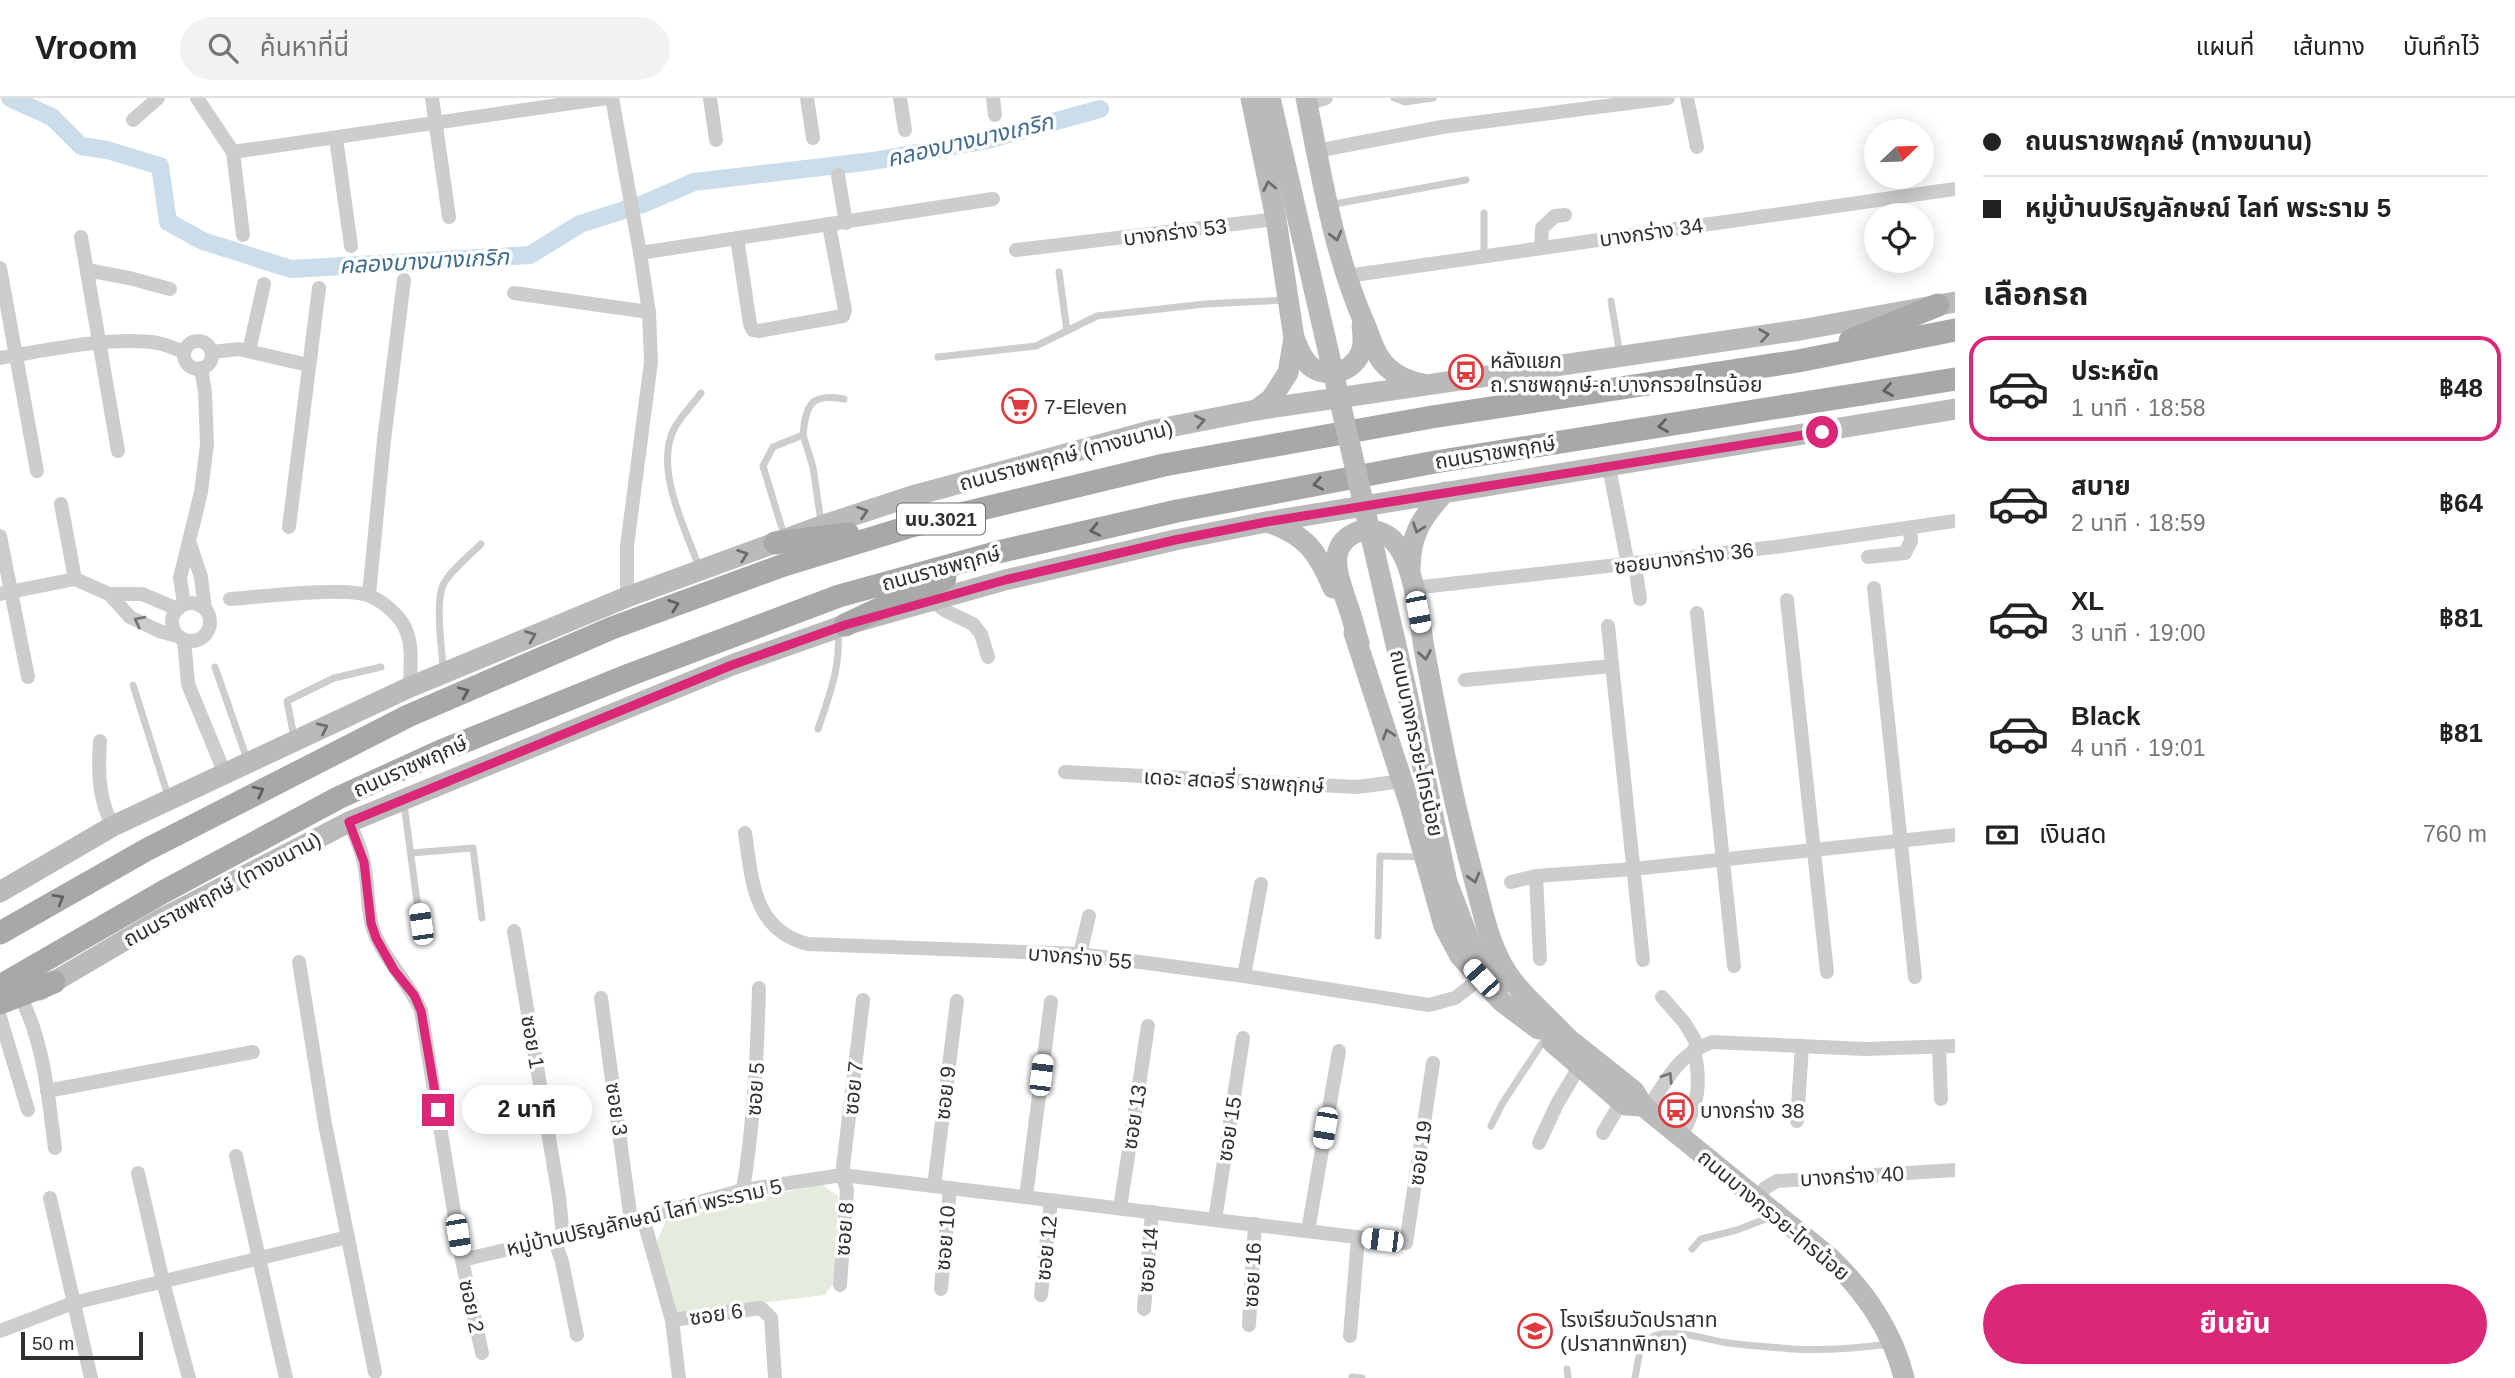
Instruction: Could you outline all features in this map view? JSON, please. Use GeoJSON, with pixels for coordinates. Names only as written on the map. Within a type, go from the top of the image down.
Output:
{"type":"FeatureCollection","features":[{"type":"Feature","properties":{"kind":"main road"},"geometry":{"type":"LineString","coordinates":[[1251,98],[1276,219],[1294,338],[1288,373],[1271,399],[1256,410]]}},
{"type":"Feature","properties":{"kind":"main road","name":"ถนนบางกรวย-ไทรน้อย"},"geometry":{"type":"LineString","coordinates":[[1270,98],[1409,697],[1447,882],[1473,950],[1495,983],[1542,1033],[1579,1067],[1625,1105],[1645,1108]]}},
{"type":"Feature","properties":{"kind":"main road","name":"ถนนบางกรวย-ไทรน้อย"},"geometry":{"type":"LineString","coordinates":[[1279,98],[1372,494],[1455,880],[1495,983],[1634,1091],[1645,1108],[1829,1256],[1865,1295],[1891,1344],[1904,1378]]}},
{"type":"Feature","properties":{"kind":"main road"},"geometry":{"type":"LineString","coordinates":[[1313,100],[1316,151],[1347,276],[1359,310],[1379,358],[1395,374],[1429,386]]}},
{"type":"Feature","properties":{"kind":"main road"},"geometry":{"type":"LineString","coordinates":[[1798,361],[1947,304]]}},
{"type":"Feature","properties":{"kind":"main road","name":"ถนนราชพฤกษ์ (ทางขนาน)"},"geometry":{"type":"LineString","coordinates":[[0,892],[113,826],[443,672],[626,597],[909,497],[1154,430],[1256,410],[1800,330],[1947,304]]}},
{"type":"Feature","properties":{"kind":"main road"},"geometry":{"type":"LineString","coordinates":[[1294,338],[1302,357],[1309,365],[1319,371],[1337,373],[1350,367],[1360,355],[1363,344],[1359,310]]}},
{"type":"Feature","properties":{"kind":"main road","name":"ถนนราชพฤกษ์"},"geometry":{"type":"LineString","coordinates":[[0,933],[146,850],[408,716],[612,628],[783,565],[915,525],[1164,465],[1432,418],[1798,361],[1955,330]]}},
{"type":"Feature","properties":{"kind":"main road","name":"ถนนราชพฤกษ์"},"geometry":{"type":"LineString","coordinates":[[0,986],[175,886],[338,798],[441,751],[629,674],[839,596],[998,552],[1177,511],[1435,462],[1955,379]]}},
{"type":"Feature","properties":{"kind":"main road","name":"ถนนราชพฤกษ์ (ทางขนาน)"},"geometry":{"type":"LineString","coordinates":[[54,982],[159,920],[349,822],[732,665],[842,627],[1005,580],[1266,522],[1955,409]]}},
{"type":"Feature","properties":{"kind":"main road"},"geometry":{"type":"LineString","coordinates":[[1445,492],[1422,516],[1410,555],[1411,580],[1444,757],[1465,846],[1495,951],[1513,981],[1570,1041]]}},
{"type":"Feature","properties":{"kind":"main road"},"geometry":{"type":"LineString","coordinates":[[1266,522],[1292,531],[1318,555],[1359,643]]}},
{"type":"Feature","properties":{"kind":"main road"},"geometry":{"type":"LineString","coordinates":[[780,542],[915,525]]}},
{"type":"Feature","properties":{"kind":"main road"},"geometry":{"type":"LineString","coordinates":[[1411,580],[1395,543],[1387,535],[1372,530],[1360,531],[1343,542],[1337,553],[1338,576],[1403,781],[1444,926],[1460,956],[1495,983]]}},
{"type":"Feature","properties":{"kind":"main road"},"geometry":{"type":"LineString","coordinates":[[842,627],[998,552]]}},
{"type":"Feature","properties":{"kind":"main road"},"geometry":{"type":"LineString","coordinates":[[0,1015],[11,1002],[54,982]]}},
{"type":"Feature","properties":{"kind":"street"},"geometry":{"type":"LineString","coordinates":[[133,120],[158,98]]}},
{"type":"Feature","properties":{"kind":"street"},"geometry":{"type":"LineString","coordinates":[[197,98],[233,152],[243,235]]}},
{"type":"Feature","properties":{"kind":"street"},"geometry":{"type":"LineString","coordinates":[[432,98],[449,218]]}},
{"type":"Feature","properties":{"kind":"street"},"geometry":{"type":"LineString","coordinates":[[233,152],[609,98],[640,253],[649,312],[651,362],[627,546],[626,597]]}},
{"type":"Feature","properties":{"kind":"street"},"geometry":{"type":"LineString","coordinates":[[710,98],[716,140]]}},
{"type":"Feature","properties":{"kind":"street"},"geometry":{"type":"LineString","coordinates":[[813,98],[807,98],[813,138]]}},
{"type":"Feature","properties":{"kind":"street"},"geometry":{"type":"LineString","coordinates":[[900,98],[905,130]]}},
{"type":"Feature","properties":{"kind":"street"},"geometry":{"type":"LineString","coordinates":[[993,98],[995,115]]}},
{"type":"Feature","properties":{"kind":"street"},"geometry":{"type":"LineString","coordinates":[[1316,151],[1442,127],[1668,98]]}},
{"type":"Feature","properties":{"kind":"street"},"geometry":{"type":"LineString","coordinates":[[1687,98],[1697,147]]}},
{"type":"Feature","properties":{"kind":"street"},"geometry":{"type":"LineString","coordinates":[[336,138],[351,246]]}},
{"type":"Feature","properties":{"kind":"street"},"geometry":{"type":"LineString","coordinates":[[838,175],[846,223]]}},
{"type":"Feature","properties":{"kind":"street","name":"บางกร่าง 34"},"geometry":{"type":"LineString","coordinates":[[1347,276],[1955,189]]}},
{"type":"Feature","properties":{"kind":"street"},"geometry":{"type":"LineString","coordinates":[[640,253],[993,199]]}},
{"type":"Feature","properties":{"kind":"street"},"geometry":{"type":"LineString","coordinates":[[1541,248],[1542,228],[1555,216],[1564,215]]}},
{"type":"Feature","properties":{"kind":"street","name":"บางกร่าง 53"},"geometry":{"type":"LineString","coordinates":[[1016,250],[1276,219]]}},
{"type":"Feature","properties":{"kind":"street"},"geometry":{"type":"LineString","coordinates":[[737,239],[750,324],[753,330],[760,331],[843,316],[845,310],[829,225]]}},
{"type":"Feature","properties":{"kind":"street"},"geometry":{"type":"LineString","coordinates":[[81,237],[118,451]]}},
{"type":"Feature","properties":{"kind":"street"},"geometry":{"type":"LineString","coordinates":[[0,268],[37,471]]}},
{"type":"Feature","properties":{"kind":"street"},"geometry":{"type":"LineString","coordinates":[[87,271],[170,289]]}},
{"type":"Feature","properties":{"kind":"street"},"geometry":{"type":"LineString","coordinates":[[369,595],[384,440],[404,280]]}},
{"type":"Feature","properties":{"kind":"street"},"geometry":{"type":"LineString","coordinates":[[249,351],[264,285]]}},
{"type":"Feature","properties":{"kind":"street"},"geometry":{"type":"LineString","coordinates":[[289,527],[319,288]]}},
{"type":"Feature","properties":{"kind":"street"},"geometry":{"type":"LineString","coordinates":[[514,293],[649,312]]}},
{"type":"Feature","properties":{"kind":"street"},"geometry":{"type":"LineString","coordinates":[[0,358],[134,341],[161,344],[184,352]]}},
{"type":"Feature","properties":{"kind":"street"},"geometry":{"type":"LineString","coordinates":[[195,341],[206,343],[212,352],[210,362],[201,368],[187,363],[184,352],[195,341]]}},
{"type":"Feature","properties":{"kind":"street"},"geometry":{"type":"LineString","coordinates":[[212,352],[229,349],[249,351],[308,365]]}},
{"type":"Feature","properties":{"kind":"street"},"geometry":{"type":"LineString","coordinates":[[201,368],[205,392],[206,444],[201,492],[180,579],[181,607],[172,622],[180,638],[188,684],[225,774]]}},
{"type":"Feature","properties":{"kind":"street"},"geometry":{"type":"LineString","coordinates":[[1609,467],[1640,599]]}},
{"type":"Feature","properties":{"kind":"street"},"geometry":{"type":"LineString","coordinates":[[61,504],[75,579]]}},
{"type":"Feature","properties":{"kind":"street","name":"ซอยบางกร่าง 36"},"geometry":{"type":"LineString","coordinates":[[1411,580],[1632,565],[1955,521]]}},
{"type":"Feature","properties":{"kind":"street"},"geometry":{"type":"LineString","coordinates":[[1868,557],[1905,553],[1911,541],[1910,528]]}},
{"type":"Feature","properties":{"kind":"street"},"geometry":{"type":"LineString","coordinates":[[0,536],[5,593],[28,677]]}},
{"type":"Feature","properties":{"kind":"street"},"geometry":{"type":"LineString","coordinates":[[5,593],[75,579],[109,594],[130,617],[159,631],[198,640],[204,636],[210,623],[205,609],[201,577],[190,543]]}},
{"type":"Feature","properties":{"kind":"street"},"geometry":{"type":"LineString","coordinates":[[1874,588],[1915,977]]}},
{"type":"Feature","properties":{"kind":"street"},"geometry":{"type":"LineString","coordinates":[[230,599],[345,592],[369,595],[396,615],[407,631],[410,644],[410,687]]}},
{"type":"Feature","properties":{"kind":"street"},"geometry":{"type":"LineString","coordinates":[[109,594],[142,594],[181,607],[199,605],[205,609]]}},
{"type":"Feature","properties":{"kind":"street"},"geometry":{"type":"LineString","coordinates":[[1787,600],[1826,972]]}},
{"type":"Feature","properties":{"kind":"street"},"geometry":{"type":"LineString","coordinates":[[932,601],[973,624],[981,634],[988,657]]}},
{"type":"Feature","properties":{"kind":"street"},"geometry":{"type":"LineString","coordinates":[[1697,613],[1734,965]]}},
{"type":"Feature","properties":{"kind":"street"},"geometry":{"type":"LineString","coordinates":[[1608,626],[1643,960]]}},
{"type":"Feature","properties":{"kind":"street"},"geometry":{"type":"LineString","coordinates":[[1465,680],[1612,666]]}},
{"type":"Feature","properties":{"kind":"street"},"geometry":{"type":"LineString","coordinates":[[100,741],[102,804],[113,826]]}},
{"type":"Feature","properties":{"kind":"street","name":"เดอะ สตอรี่ ราชพฤกษ์"},"geometry":{"type":"LineString","coordinates":[[1065,772],[1357,787],[1403,781]]}},
{"type":"Feature","properties":{"kind":"street"},"geometry":{"type":"LineString","coordinates":[[349,822],[364,862],[371,923],[376,938],[394,970],[414,995],[421,1011],[462,1260]]}},
{"type":"Feature","properties":{"kind":"street","name":"บางกร่าง 55"},"geometry":{"type":"LineString","coordinates":[[745,832],[753,883],[762,910],[774,928],[789,939],[808,944],[1080,954],[1429,1005],[1444,1003],[1495,983]]}},
{"type":"Feature","properties":{"kind":"street"},"geometry":{"type":"LineString","coordinates":[[1511,882],[1536,876],[1633,869],[1955,835]]}},
{"type":"Feature","properties":{"kind":"street"},"geometry":{"type":"LineString","coordinates":[[1536,876],[1540,960]]}},
{"type":"Feature","properties":{"kind":"street"},"geometry":{"type":"LineString","coordinates":[[1244,976],[1261,884]]}},
{"type":"Feature","properties":{"kind":"street"},"geometry":{"type":"LineString","coordinates":[[1080,954],[1089,916]]}},
{"type":"Feature","properties":{"kind":"street","name":"ซอย 1"},"geometry":{"type":"LineString","coordinates":[[513,930],[559,1197],[562,1262],[577,1335]]}},
{"type":"Feature","properties":{"kind":"street"},"geometry":{"type":"LineString","coordinates":[[299,962],[325,1124],[375,1372]]}},
{"type":"Feature","properties":{"kind":"street","name":"ซอย 5"},"geometry":{"type":"LineString","coordinates":[[743,1190],[750,1148],[757,1060],[759,988]]}},
{"type":"Feature","properties":{"kind":"street"},"geometry":{"type":"LineString","coordinates":[[1662,997],[1684,1022],[1697,1048],[1699,1091],[1695,1107],[1681,1137]]}},
{"type":"Feature","properties":{"kind":"street","name":"ซอย 3"},"geometry":{"type":"LineString","coordinates":[[601,998],[637,1220]]}},
{"type":"Feature","properties":{"kind":"street","name":"ซอย 7"},"geometry":{"type":"LineString","coordinates":[[842,1175],[863,1000]]}},
{"type":"Feature","properties":{"kind":"street","name":"ซอย 9"},"geometry":{"type":"LineString","coordinates":[[933,1186],[957,1001]]}},
{"type":"Feature","properties":{"kind":"street"},"geometry":{"type":"LineString","coordinates":[[11,1002],[33,1023],[42,1056],[55,1148]]}},
{"type":"Feature","properties":{"kind":"street"},"geometry":{"type":"LineString","coordinates":[[1026,1197],[1051,1002]]}},
{"type":"Feature","properties":{"kind":"street"},"geometry":{"type":"LineString","coordinates":[[0,1015],[28,1110]]}},
{"type":"Feature","properties":{"kind":"street","name":"ซอย 13"},"geometry":{"type":"LineString","coordinates":[[1120,1208],[1148,1026]]}},
{"type":"Feature","properties":{"kind":"street","name":"ซอย 15"},"geometry":{"type":"LineString","coordinates":[[1215,1220],[1243,1038]]}},
{"type":"Feature","properties":{"kind":"street"},"geometry":{"type":"LineString","coordinates":[[1645,1108],[1679,1060],[1712,1042],[1865,1049],[1955,1046]]}},
{"type":"Feature","properties":{"kind":"street"},"geometry":{"type":"LineString","coordinates":[[1797,1121],[1802,1046]]}},
{"type":"Feature","properties":{"kind":"street"},"geometry":{"type":"LineString","coordinates":[[1939,1047],[1941,1099]]}},
{"type":"Feature","properties":{"kind":"street"},"geometry":{"type":"LineString","coordinates":[[1308,1231],[1339,1051]]}},
{"type":"Feature","properties":{"kind":"street"},"geometry":{"type":"LineString","coordinates":[[47,1091],[253,1052]]}},
{"type":"Feature","properties":{"kind":"street","name":"ซอย 19"},"geometry":{"type":"LineString","coordinates":[[1406,1243],[1433,1063]]}},
{"type":"Feature","properties":{"kind":"street"},"geometry":{"type":"LineString","coordinates":[[1539,1143],[1557,1104],[1579,1067]]}},
{"type":"Feature","properties":{"kind":"street"},"geometry":{"type":"LineString","coordinates":[[1603,1133],[1621,1102]]}},
{"type":"Feature","properties":{"kind":"street"},"geometry":{"type":"LineString","coordinates":[[236,1156],[286,1378]]}},
{"type":"Feature","properties":{"kind":"street","name":"บางกร่าง 40"},"geometry":{"type":"LineString","coordinates":[[1758,1200],[1765,1188],[1777,1181],[1955,1170]]}},
{"type":"Feature","properties":{"kind":"street"},"geometry":{"type":"LineString","coordinates":[[138,1173],[189,1378]]}},
{"type":"Feature","properties":{"kind":"street","name":"หมู่บ้านปริญลักษณ์ ไลท์ พระราม 5"},"geometry":{"type":"LineString","coordinates":[[462,1260],[637,1220],[743,1190],[842,1175],[1406,1243]]}},
{"type":"Feature","properties":{"kind":"street","name":"ซอย 8"},"geometry":{"type":"LineString","coordinates":[[840,1285],[847,1190],[842,1175]]}},
{"type":"Feature","properties":{"kind":"street","name":"ซอย 10"},"geometry":{"type":"LineString","coordinates":[[941,1289],[950,1188]]}},
{"type":"Feature","properties":{"kind":"street"},"geometry":{"type":"LineString","coordinates":[[50,1198],[91,1378]]}},
{"type":"Feature","properties":{"kind":"street","name":"ซอย 12"},"geometry":{"type":"LineString","coordinates":[[1041,1295],[1051,1200]]}},
{"type":"Feature","properties":{"kind":"street","name":"ซอย 14"},"geometry":{"type":"LineString","coordinates":[[1144,1309],[1152,1212]]}},
{"type":"Feature","properties":{"kind":"street","name":"ซอย 6"},"geometry":{"type":"LineString","coordinates":[[637,1220],[672,1320],[761,1308],[769,1315],[772,1324],[775,1378]]}},
{"type":"Feature","properties":{"kind":"street","name":"ซอย 16"},"geometry":{"type":"LineString","coordinates":[[1249,1325],[1255,1224]]}},
{"type":"Feature","properties":{"kind":"street"},"geometry":{"type":"LineString","coordinates":[[0,1331],[73,1303],[348,1237]]}},
{"type":"Feature","properties":{"kind":"street"},"geometry":{"type":"LineString","coordinates":[[1350,1336],[1358,1237]]}},
{"type":"Feature","properties":{"kind":"street","name":"ซอย 2"},"geometry":{"type":"LineString","coordinates":[[462,1260],[482,1353]]}},
{"type":"Feature","properties":{"kind":"street"},"geometry":{"type":"LineString","coordinates":[[672,1320],[679,1378]]}},
{"type":"Feature","properties":{"kind":"lane"},"geometry":{"type":"LineString","coordinates":[[1394,98],[1405,102],[1433,98]]}},
{"type":"Feature","properties":{"kind":"lane"},"geometry":{"type":"LineString","coordinates":[[1328,205],[1466,180]]}},
{"type":"Feature","properties":{"kind":"lane"},"geometry":{"type":"LineString","coordinates":[[1484,213],[1484,256]]}},
{"type":"Feature","properties":{"kind":"lane"},"geometry":{"type":"LineString","coordinates":[[1059,272],[1067,331]]}},
{"type":"Feature","properties":{"kind":"lane"},"geometry":{"type":"LineString","coordinates":[[938,357],[1036,346],[1097,316],[1205,304],[1290,300]]}},
{"type":"Feature","properties":{"kind":"lane"},"geometry":{"type":"LineString","coordinates":[[1611,301],[1620,357]]}},
{"type":"Feature","properties":{"kind":"lane"},"geometry":{"type":"LineString","coordinates":[[701,393],[674,429],[667,457],[667,473],[701,570]]}},
{"type":"Feature","properties":{"kind":"lane"},"geometry":{"type":"LineString","coordinates":[[821,526],[813,467],[803,435],[806,412],[814,401],[821,397],[844,399]]}},
{"type":"Feature","properties":{"kind":"lane"},"geometry":{"type":"LineString","coordinates":[[780,542],[764,466],[773,447],[803,435]]}},
{"type":"Feature","properties":{"kind":"lane"},"geometry":{"type":"LineString","coordinates":[[443,672],[440,610],[443,586],[481,544]]}},
{"type":"Feature","properties":{"kind":"lane"},"geometry":{"type":"LineString","coordinates":[[818,729],[837,671],[842,627]]}},
{"type":"Feature","properties":{"kind":"lane"},"geometry":{"type":"LineString","coordinates":[[215,667],[248,762]]}},
{"type":"Feature","properties":{"kind":"lane"},"geometry":{"type":"LineString","coordinates":[[295,741],[287,701],[334,678],[381,667]]}},
{"type":"Feature","properties":{"kind":"lane"},"geometry":{"type":"LineString","coordinates":[[133,685],[169,799]]}},
{"type":"Feature","properties":{"kind":"lane"},"geometry":{"type":"LineString","coordinates":[[404,800],[421,924]]}},
{"type":"Feature","properties":{"kind":"lane"},"geometry":{"type":"LineString","coordinates":[[411,853],[473,849],[482,918]]}},
{"type":"Feature","properties":{"kind":"lane"},"geometry":{"type":"LineString","coordinates":[[1378,936],[1380,856],[1424,857]]}},
{"type":"Feature","properties":{"kind":"lane"},"geometry":{"type":"LineString","coordinates":[[1490,1126],[1542,1033]]}},
{"type":"Feature","properties":{"kind":"lane"},"geometry":{"type":"LineString","coordinates":[[1692,1249],[1701,1239],[1737,1230],[1776,1214]]}},
{"type":"Feature","properties":{"kind":"lane"},"geometry":{"type":"LineString","coordinates":[[1635,1378],[1646,1340],[1656,1335],[1672,1334],[1797,1349],[1849,1349],[1891,1344]]}},
{"type":"Feature","properties":{"kind":"lane"},"geometry":{"type":"LineString","coordinates":[[1567,1369],[1568,1378]]}},
{"type":"Feature","properties":{"kind":"lane"},"geometry":{"type":"LineString","coordinates":[[1352,1377],[1362,1378]]}},
{"type":"Feature","properties":{"kind":"shaded area"},"geometry":{"type":"Polygon","coordinates":[[[821,1184],[838,1196],[835,1281],[825,1295],[675,1314],[657,1241],[666,1220],[821,1184]]]}},
{"type":"Feature","properties":{"kind":"waterway","name":"คลองบางนางเกริก"},"geometry":{"type":"LineString","coordinates":[[10,98],[52,117],[81,146],[107,150],[160,166],[168,222],[203,241],[291,269],[530,255],[580,224],[643,204],[694,182],[873,161],[987,140],[1100,109]]}},
{"type":"Feature","properties":{"kind":"place","name":"หลังแยก ถ.ราชพฤกษ์-ถ.บางกรวยไทรน้อย"},"geometry":{"type":"Point","coordinates":[1466,372]}},
{"type":"Feature","properties":{"kind":"place","name":"7-Eleven"},"geometry":{"type":"Point","coordinates":[1019,406]}},
{"type":"Feature","properties":{"kind":"place","name":"บางกร่าง 38"},"geometry":{"type":"Point","coordinates":[1676,1110]}},
{"type":"Feature","properties":{"kind":"place","name":"โรงเรียนวัดปราสาท (ปราสาทพิทยา)"},"geometry":{"type":"Point","coordinates":[1535,1331]}},
{"type":"Feature","properties":{"kind":"route"},"geometry":{"type":"LineString","coordinates":[[438,1110],[421,1011],[414,995],[394,970],[376,938],[371,923],[364,862],[349,822],[732,665],[845,625],[1005,580],[1175,540],[1266,522],[1822,432]]}}]}
